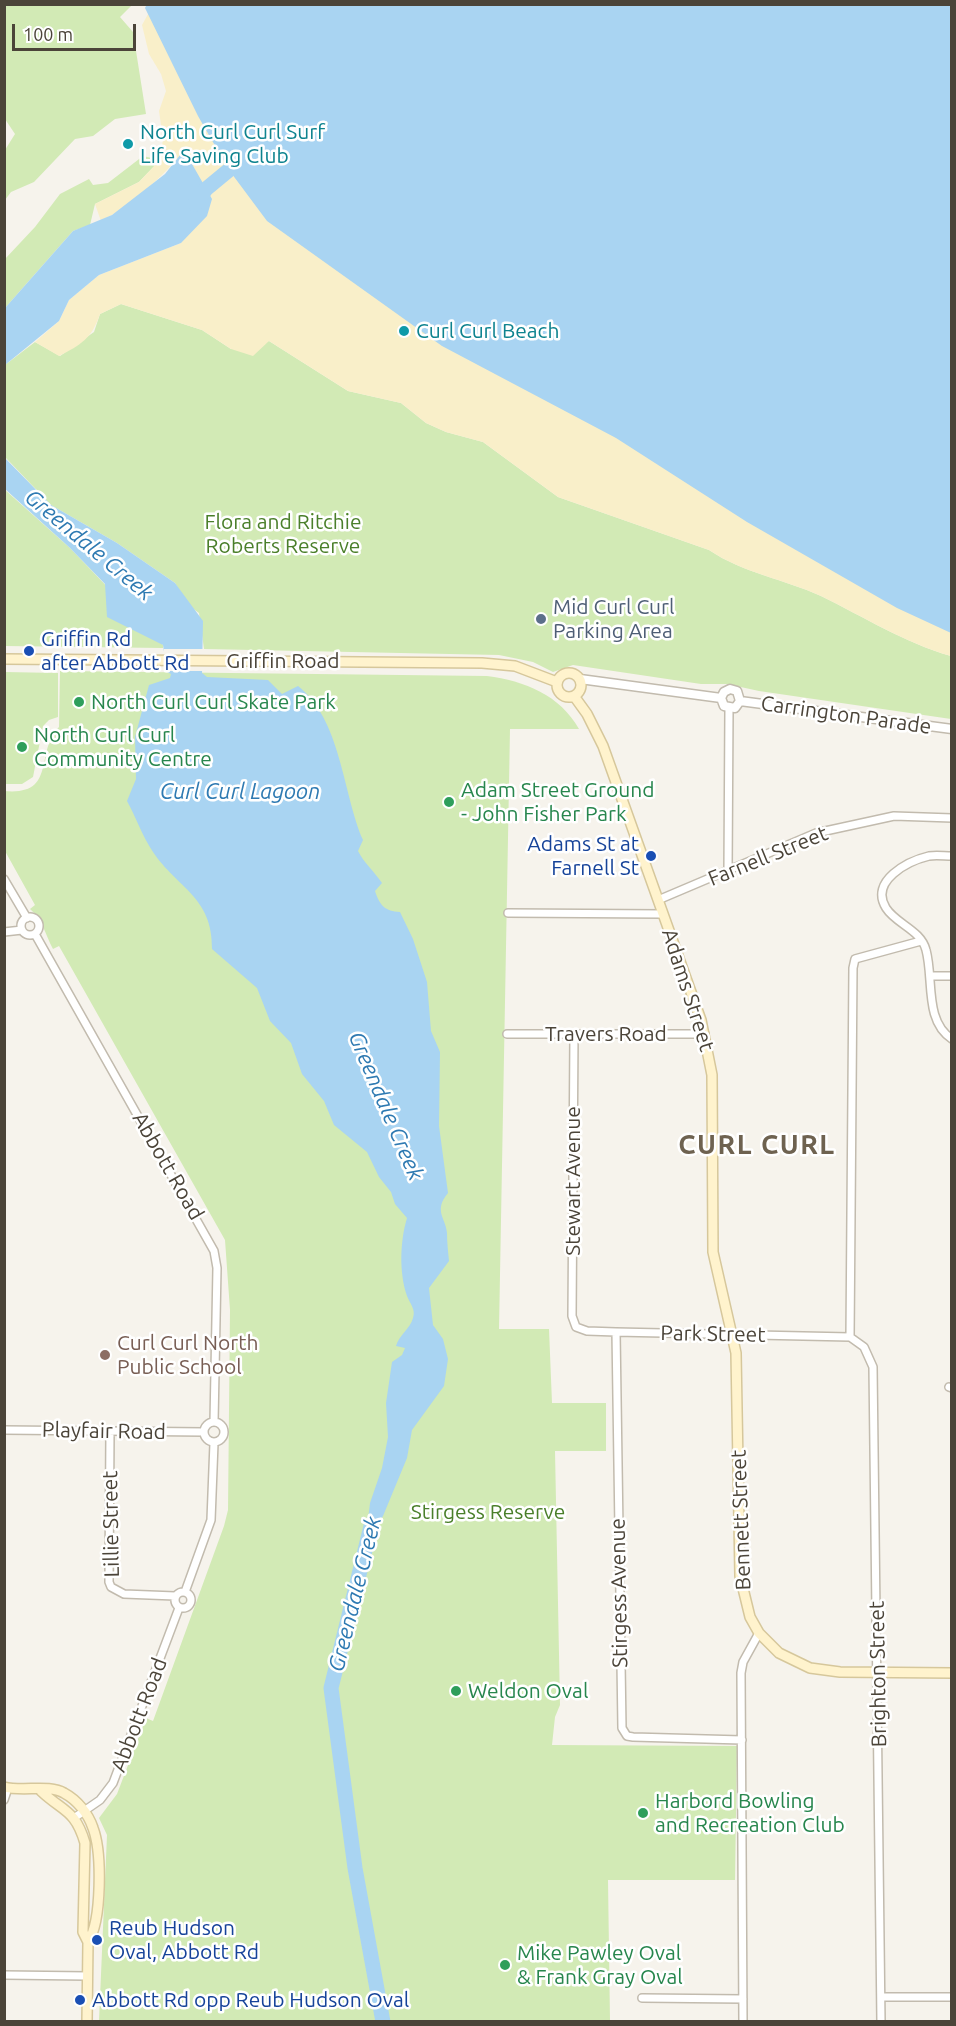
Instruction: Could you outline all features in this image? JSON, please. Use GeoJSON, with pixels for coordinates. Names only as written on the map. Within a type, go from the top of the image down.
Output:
{"type":"FeatureCollection","features":[{"type":"Feature","properties":{"kind":"main road","name":"Griffin Road"},"geometry":{"type":"LineString","coordinates":[[4,659],[496,663],[515,666],[558,682]]}},
{"type":"Feature","properties":{"kind":"main road"},"geometry":{"type":"LineString","coordinates":[[570,673],[580,680],[581,687],[574,696],[563,696],[558,690],[558,682],[562,675],[570,673]]}},
{"type":"Feature","properties":{"kind":"main road","name":"Adams Street"},"geometry":{"type":"LineString","coordinates":[[574,696],[587,714],[603,746],[705,1034],[712,1075],[713,1252],[733,1335]]}},
{"type":"Feature","properties":{"kind":"main road","name":"Bennett Street"},"geometry":{"type":"LineString","coordinates":[[733,1335],[738,1372],[740,1576],[745,1604],[759,1633]]}},
{"type":"Feature","properties":{"kind":"main road"},"geometry":{"type":"LineString","coordinates":[[759,1633],[779,1653],[799,1664],[821,1670],[951,1673]]}},
{"type":"Feature","properties":{"kind":"main road"},"geometry":{"type":"LineString","coordinates":[[6,1788],[41,1791],[52,1788],[62,1792],[85,1812],[95,1834],[99,1861],[94,1933],[88,1942]]}},
{"type":"Feature","properties":{"kind":"main road"},"geometry":{"type":"LineString","coordinates":[[41,1791],[74,1818],[85,1844],[83,1932],[88,1942],[87,2022]]}},
{"type":"Feature","properties":{"kind":"street"},"geometry":{"type":"LineString","coordinates":[[580,680],[721,698]]}},
{"type":"Feature","properties":{"kind":"street"},"geometry":{"type":"LineString","coordinates":[[730,689],[739,694],[741,701],[735,708],[729,709],[724,706],[721,698],[724,692],[730,689]]}},
{"type":"Feature","properties":{"kind":"street","name":"Carrington Parade"},"geometry":{"type":"LineString","coordinates":[[741,701],[951,729]]}},
{"type":"Feature","properties":{"kind":"street"},"geometry":{"type":"LineString","coordinates":[[728,871],[729,709]]}},
{"type":"Feature","properties":{"kind":"street","name":"Farnell Street"},"geometry":{"type":"LineString","coordinates":[[658,900],[799,839],[859,822],[894,816],[951,818]]}},
{"type":"Feature","properties":{"kind":"street"},"geometry":{"type":"LineString","coordinates":[[951,855],[929,856],[912,862],[886,880],[882,894],[885,907],[926,948],[931,976],[933,1014],[943,1033],[951,1039]]}},
{"type":"Feature","properties":{"kind":"street","name":"Abbott Road"},"geometry":{"type":"LineString","coordinates":[[4,879],[27,918],[35,918],[39,923],[35,934],[214,1251],[217,1268],[214,1422],[223,1426],[224,1433],[222,1439],[214,1443],[211,1520],[185,1592],[189,1595],[190,1603],[184,1608],[179,1608],[113,1783],[100,1800],[74,1818]]}},
{"type":"Feature","properties":{"kind":"street"},"geometry":{"type":"LineString","coordinates":[[508,913],[663,914]]}},
{"type":"Feature","properties":{"kind":"street"},"geometry":{"type":"LineString","coordinates":[[22,930],[22,922],[27,918]]}},
{"type":"Feature","properties":{"kind":"street"},"geometry":{"type":"LineString","coordinates":[[4,932],[22,930],[27,934],[35,934]]}},
{"type":"Feature","properties":{"kind":"street"},"geometry":{"type":"LineString","coordinates":[[850,1337],[853,968],[855,959],[866,954],[921,941]]}},
{"type":"Feature","properties":{"kind":"street"},"geometry":{"type":"LineString","coordinates":[[931,976],[951,976]]}},
{"type":"Feature","properties":{"kind":"street","name":"Travers Road"},"geometry":{"type":"LineString","coordinates":[[507,1034],[705,1034]]}},
{"type":"Feature","properties":{"kind":"street","name":"Stewart Avenue"},"geometry":{"type":"LineString","coordinates":[[574,1034],[572,1316],[576,1327]]}},
{"type":"Feature","properties":{"kind":"street","name":"Park Street"},"geometry":{"type":"LineString","coordinates":[[576,1327],[586,1331],[850,1337]]}},
{"type":"Feature","properties":{"kind":"street","name":"Stirgess Avenue"},"geometry":{"type":"LineString","coordinates":[[616,1332],[621,1728],[627,1736],[633,1737],[742,1740]]}},
{"type":"Feature","properties":{"kind":"street","name":"Brighton Street"},"geometry":{"type":"LineString","coordinates":[[850,1337],[864,1347],[873,1367],[875,1387],[881,2022]]}},
{"type":"Feature","properties":{"kind":"street"},"geometry":{"type":"LineString","coordinates":[[214,1422],[206,1426],[204,1432],[208,1441],[214,1443]]}},
{"type":"Feature","properties":{"kind":"street","name":"Playfair Road"},"geometry":{"type":"LineString","coordinates":[[4,1430],[204,1432]]}},
{"type":"Feature","properties":{"kind":"street","name":"Lillie Street"},"geometry":{"type":"LineString","coordinates":[[110,1431],[109,1582],[111,1587],[124,1594],[175,1596]]}},
{"type":"Feature","properties":{"kind":"street"},"geometry":{"type":"LineString","coordinates":[[179,1608],[174,1601],[175,1596],[185,1592]]}},
{"type":"Feature","properties":{"kind":"street"},"geometry":{"type":"LineString","coordinates":[[743,2022],[743,1662],[759,1633]]}},
{"type":"Feature","properties":{"kind":"street"},"geometry":{"type":"LineString","coordinates":[[4,1800],[6,1788]]}},
{"type":"Feature","properties":{"kind":"street"},"geometry":{"type":"LineString","coordinates":[[4,1975],[87,1976]]}},
{"type":"Feature","properties":{"kind":"street"},"geometry":{"type":"LineString","coordinates":[[881,1997],[951,1997]]}},
{"type":"Feature","properties":{"kind":"street"},"geometry":{"type":"LineString","coordinates":[[642,1998],[743,1999]]}},
{"type":"Feature","properties":{"kind":"green space"},"geometry":{"type":"Polygon","coordinates":[[[5,4],[132,5],[120,17],[133,32],[146,114],[115,119],[93,136],[75,139],[34,182],[11,192],[5,200],[5,150],[15,134],[5,119],[5,4]]]}},
{"type":"Feature","properties":{"kind":"green space"},"geometry":{"type":"Polygon","coordinates":[[[143,156],[160,160],[139,182],[95,204],[90,225],[73,231],[5,308],[5,259],[35,227],[60,194],[89,179],[93,185],[108,183],[143,156]]]}},
{"type":"Feature","properties":{"kind":"green space","name":"Flora and Ritchie Roberts Reserve"},"geometry":{"type":"Polygon","coordinates":[[[121,304],[202,330],[231,349],[269,341],[348,391],[401,403],[426,423],[446,432],[483,442],[558,497],[709,550],[750,570],[821,596],[901,637],[951,656],[951,719],[759,691],[727,684],[701,684],[573,665],[553,672],[533,662],[499,655],[204,649],[199,613],[188,605],[175,583],[117,543],[51,505],[5,457],[5,365],[35,342],[60,356],[94,332],[100,314],[121,304]]]}},
{"type":"Feature","properties":{"kind":"green space"},"geometry":{"type":"Polygon","coordinates":[[[4,489],[70,548],[163,645],[163,648],[5,646],[4,489]]]}},
{"type":"Feature","properties":{"kind":"green space","name":"Stirgess Reserve"},"geometry":{"type":"Polygon","coordinates":[[[60,671],[487,676],[515,682],[540,692],[562,707],[579,729],[510,729],[499,1329],[549,1329],[552,1403],[606,1403],[606,1451],[555,1451],[560,1705],[555,1717],[552,1745],[737,1746],[735,1880],[608,1880],[610,2021],[99,2021],[107,1835],[99,1818],[117,1794],[146,1718],[153,1721],[224,1526],[228,1510],[230,1310],[225,1240],[59,946],[53,949],[41,923],[30,909],[35,905],[5,851],[4,791],[21,791],[32,787],[39,780],[47,748],[59,727],[60,671]]]}},
{"type":"Feature","properties":{"kind":"green space","name":"North Curl Curl Community Centre"},"geometry":{"type":"Polygon","coordinates":[[[5,672],[58,673],[58,717],[49,720],[43,726],[33,777],[22,784],[5,784],[5,672]]]}},
{"type":"Feature","properties":{"kind":"sand","name":"Curl Curl Beach"},"geometry":{"type":"Polygon","coordinates":[[[153,5],[951,524],[951,656],[901,637],[821,596],[750,570],[709,550],[558,497],[483,442],[446,432],[426,423],[401,403],[348,391],[269,341],[253,356],[231,349],[202,330],[121,304],[100,314],[85,340],[59,356],[35,342],[59,321],[69,300],[99,275],[181,243],[184,151],[146,190],[101,221],[95,204],[139,182],[160,160],[163,139],[159,111],[166,91],[161,74],[149,54],[142,25],[153,5]]]}},
{"type":"Feature","properties":{"kind":"water"},"geometry":{"type":"Polygon","coordinates":[[[147,4],[951,5],[951,633],[897,608],[747,522],[616,438],[442,346],[267,221],[229,170],[198,116],[145,8],[147,4]]]}},
{"type":"Feature","properties":{"kind":"water"},"geometry":{"type":"Polygon","coordinates":[[[184,150],[212,199],[207,216],[181,243],[99,275],[69,300],[59,321],[5,365],[5,308],[73,231],[112,215],[165,174],[184,150]]]}},
{"type":"Feature","properties":{"kind":"water","name":"Curl Curl Lagoon"},"geometry":{"type":"Polygon","coordinates":[[[4,457],[51,505],[117,543],[175,583],[203,621],[202,673],[207,677],[268,680],[282,694],[298,686],[312,700],[332,737],[339,758],[363,840],[358,851],[382,883],[375,891],[377,896],[387,909],[400,912],[413,939],[427,982],[431,1031],[440,1052],[439,1126],[448,1193],[441,1205],[441,1210],[447,1233],[449,1261],[429,1288],[433,1325],[443,1339],[448,1359],[444,1386],[412,1430],[407,1458],[383,1516],[365,1545],[370,1503],[382,1468],[388,1437],[386,1403],[392,1362],[402,1355],[405,1348],[396,1346],[414,1315],[404,1287],[402,1267],[402,1247],[407,1218],[395,1204],[391,1192],[379,1177],[367,1152],[334,1125],[324,1101],[302,1074],[291,1043],[270,1021],[257,988],[212,949],[211,931],[200,905],[162,864],[146,840],[127,801],[136,779],[135,737],[149,685],[170,678],[171,674],[167,672],[163,645],[107,617],[105,584],[70,548],[5,489],[4,457]]]}},
{"type":"Feature","properties":{"kind":"pier"},"geometry":{"type":"Polygon","coordinates":[[[164,649],[203,649],[203,671],[164,671],[164,649]]]}},
{"type":"Feature","properties":{"kind":"waterway","name":"Greendale Creek"},"geometry":{"type":"LineString","coordinates":[[195,204],[206,189],[229,170]]}},
{"type":"Feature","properties":{"kind":"waterway","name":"Greendale Creek"},"geometry":{"type":"LineString","coordinates":[[371,1526],[331,1688],[355,1868],[383,2022]]}},
{"type":"Feature","properties":{"kind":"place","name":"North Curl Curl Surf Life Saving Club"},"geometry":{"type":"Point","coordinates":[128,144]}},
{"type":"Feature","properties":{"kind":"place","name":"Curl Curl Beach"},"geometry":{"type":"Point","coordinates":[404,331]}},
{"type":"Feature","properties":{"kind":"place","name":"Mid Curl Curl Parking Area"},"geometry":{"type":"Point","coordinates":[541,619]}},
{"type":"Feature","properties":{"kind":"place","name":"Griffin Rd after Abbott Rd"},"geometry":{"type":"Point","coordinates":[29,651]}},
{"type":"Feature","properties":{"kind":"place","name":"North Curl Curl Skate Park"},"geometry":{"type":"Point","coordinates":[79,702]}},
{"type":"Feature","properties":{"kind":"place","name":"North Curl Curl Community Centre"},"geometry":{"type":"Point","coordinates":[22,747]}},
{"type":"Feature","properties":{"kind":"place","name":"Adam Street Ground - John Fisher Park"},"geometry":{"type":"Point","coordinates":[449,802]}},
{"type":"Feature","properties":{"kind":"place","name":"Adams St at Farnell St"},"geometry":{"type":"Point","coordinates":[651,856]}},
{"type":"Feature","properties":{"kind":"place","name":"Curl Curl North Public School"},"geometry":{"type":"Point","coordinates":[105,1355]}},
{"type":"Feature","properties":{"kind":"place","name":"Weldon Oval"},"geometry":{"type":"Point","coordinates":[456,1691]}},
{"type":"Feature","properties":{"kind":"place","name":"Harbord Bowling and Recreation Club"},"geometry":{"type":"Point","coordinates":[643,1813]}},
{"type":"Feature","properties":{"kind":"place","name":"Reub Hudson Oval, Abbott Rd"},"geometry":{"type":"Point","coordinates":[97,1940]}},
{"type":"Feature","properties":{"kind":"place","name":"Mike Pawley Oval & Frank Gray Oval"},"geometry":{"type":"Point","coordinates":[505,1965]}},
{"type":"Feature","properties":{"kind":"place","name":"Abbott Rd opp Reub Hudson Oval"},"geometry":{"type":"Point","coordinates":[80,2000]}},
{"type":"Feature","properties":{"kind":"district","name":"CURL CURL"},"geometry":{"type":"Point","coordinates":[757,1145]}}]}
